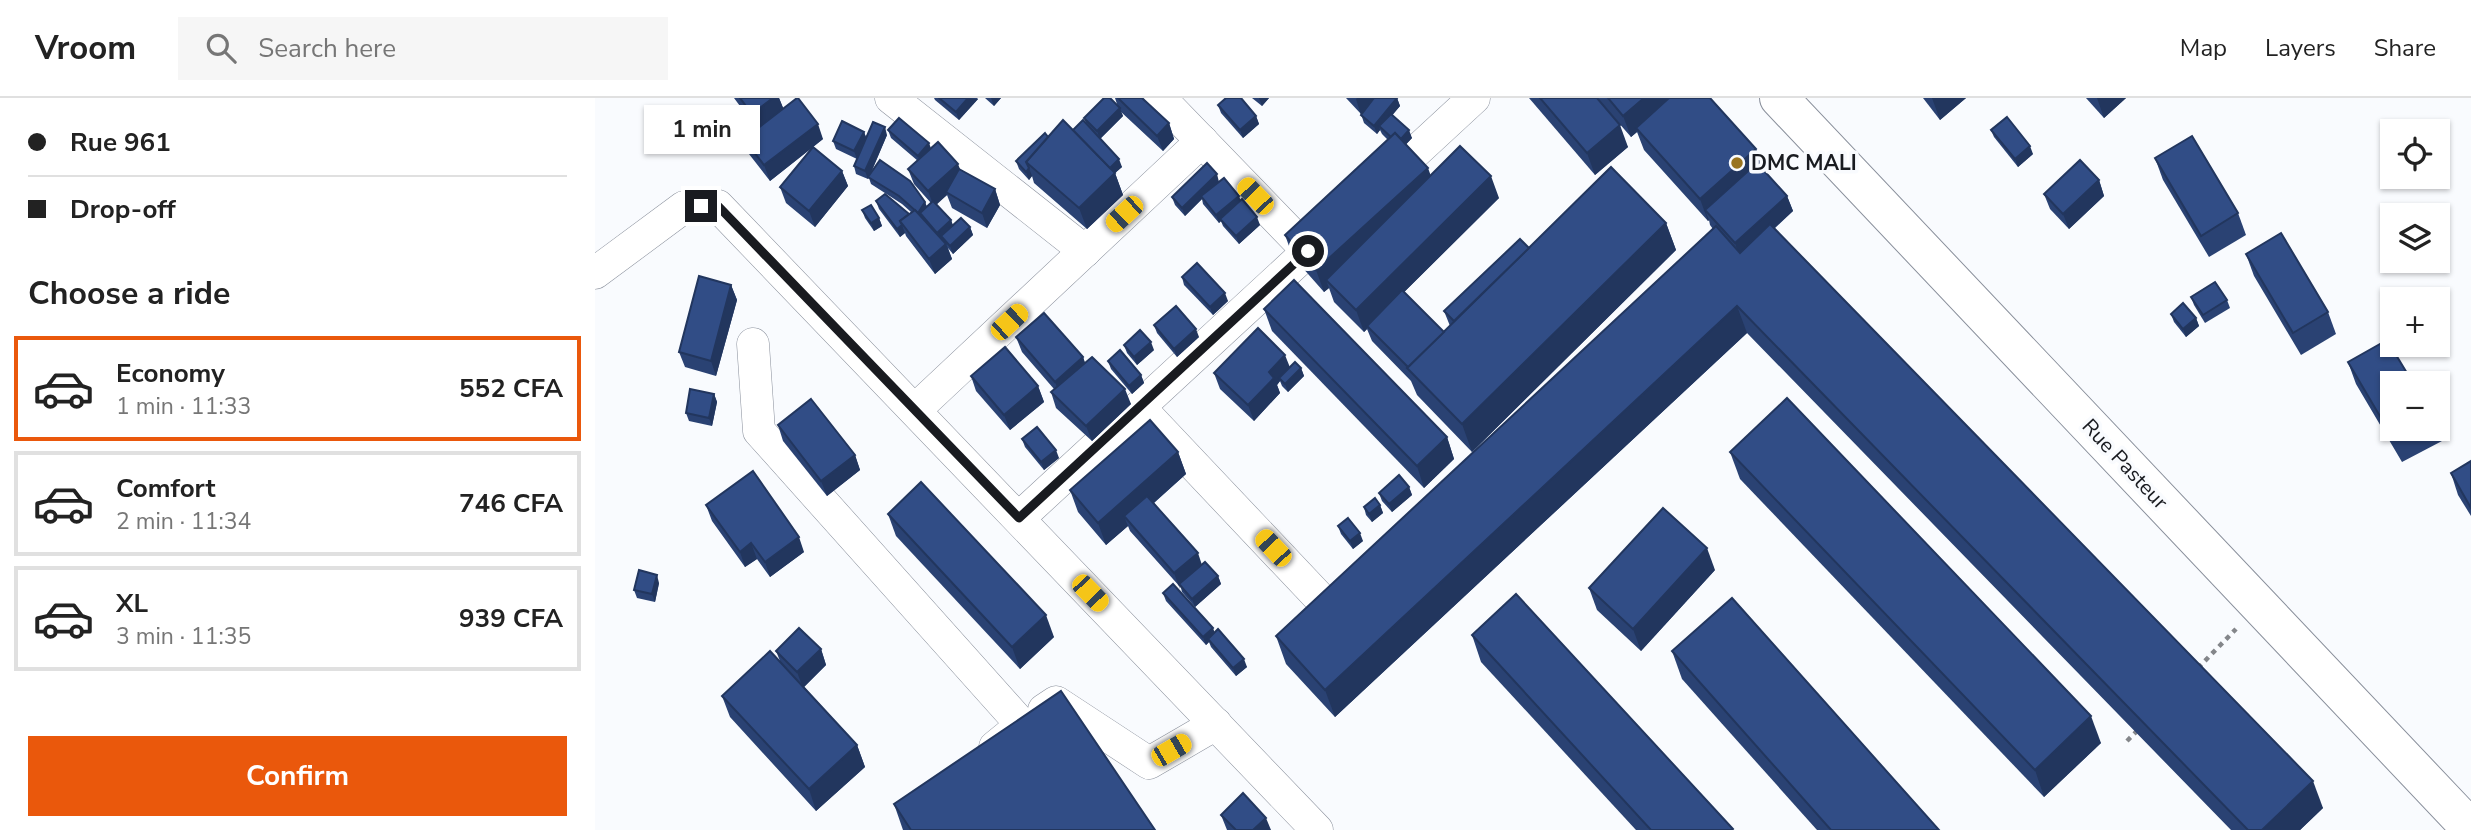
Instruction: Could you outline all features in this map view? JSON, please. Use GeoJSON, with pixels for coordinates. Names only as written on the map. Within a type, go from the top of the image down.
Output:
{"type":"FeatureCollection","features":[{"type":"Feature","properties":{"kind":"main road","name":"Rue Pasteur"},"geometry":{"type":"LineString","coordinates":[[1779,98],[2465,824]]}},
{"type":"Feature","properties":{"kind":"street"},"geometry":{"type":"LineString","coordinates":[[891,98],[1085,251]]}},
{"type":"Feature","properties":{"kind":"street"},"geometry":{"type":"LineString","coordinates":[[1019,518],[1475,98]]}},
{"type":"Feature","properties":{"kind":"street"},"geometry":{"type":"LineString","coordinates":[[1162,99],[1308,251]]}},
{"type":"Feature","properties":{"kind":"street"},"geometry":{"type":"LineString","coordinates":[[915,411],[1202,141]]}},
{"type":"Feature","properties":{"kind":"street"},"geometry":{"type":"LineString","coordinates":[[595,273],[684,206],[718,206],[1317,830]]}},
{"type":"Feature","properties":{"kind":"street"},"geometry":{"type":"LineString","coordinates":[[753,344],[759,431],[1022,725]]}},
{"type":"Feature","properties":{"kind":"street"},"geometry":{"type":"LineString","coordinates":[[1139,407],[1330,609]]}},
{"type":"Feature","properties":{"kind":"street"},"geometry":{"type":"LineString","coordinates":[[968,769],[1022,725],[1056,702],[1149,763],[1216,724]]}},
{"type":"Feature","properties":{"kind":"path"},"geometry":{"type":"LineString","coordinates":[[2193,673],[2259,605]]}},
{"type":"Feature","properties":{"kind":"path"},"geometry":{"type":"LineString","coordinates":[[2127,741],[2146,722]]}},
{"type":"Feature","properties":{"kind":"building"},"geometry":{"type":"Polygon","coordinates":[[[740,98],[773,98],[752,114],[740,98]]]}},
{"type":"Feature","properties":{"kind":"building"},"geometry":{"type":"Polygon","coordinates":[[[797,98],[818,124],[764,165],[744,139],[797,98]]]}},
{"type":"Feature","properties":{"kind":"building"},"geometry":{"type":"Polygon","coordinates":[[[939,98],[968,98],[956,112],[939,98]]]}},
{"type":"Feature","properties":{"kind":"building"},"geometry":{"type":"Polygon","coordinates":[[[1104,98],[1110,98],[1120,108],[1097,131],[1084,118],[1104,98]]]}},
{"type":"Feature","properties":{"kind":"building"},"geometry":{"type":"Polygon","coordinates":[[[1118,98],[1142,98],[1169,123],[1157,136],[1118,98]]]}},
{"type":"Feature","properties":{"kind":"building"},"geometry":{"type":"Polygon","coordinates":[[[1226,98],[1241,98],[1256,116],[1240,130],[1218,105],[1226,98]]]}},
{"type":"Feature","properties":{"kind":"building"},"geometry":{"type":"Polygon","coordinates":[[[1374,98],[1397,98],[1374,126],[1361,115],[1374,98]]]}},
{"type":"Feature","properties":{"kind":"building"},"geometry":{"type":"Polygon","coordinates":[[[1540,98],[1597,98],[1620,125],[1587,153],[1540,98]]]}},
{"type":"Feature","properties":{"kind":"building"},"geometry":{"type":"Polygon","coordinates":[[[1608,98],[1644,98],[1623,116],[1608,98]]]}},
{"type":"Feature","properties":{"kind":"building"},"geometry":{"type":"Polygon","coordinates":[[[1669,98],[1710,98],[1756,149],[1700,199],[1636,128],[1669,98]]]}},
{"type":"Feature","properties":{"kind":"building"},"geometry":{"type":"Polygon","coordinates":[[[1391,114],[1409,130],[1401,139],[1395,133],[1391,137],[1379,126],[1391,114]]]}},
{"type":"Feature","properties":{"kind":"building"},"geometry":{"type":"Polygon","coordinates":[[[2007,117],[2030,146],[2015,159],[1991,130],[2007,117]]]}},
{"type":"Feature","properties":{"kind":"building"},"geometry":{"type":"Polygon","coordinates":[[[899,118],[929,143],[918,156],[888,130],[899,118]]]}},
{"type":"Feature","properties":{"kind":"building"},"geometry":{"type":"Polygon","coordinates":[[[1063,120],[1115,173],[1079,208],[1026,162],[1063,120]]]}},
{"type":"Feature","properties":{"kind":"building"},"geometry":{"type":"Polygon","coordinates":[[[1083,120],[1119,159],[1110,168],[1073,130],[1083,120]]]}},
{"type":"Feature","properties":{"kind":"building"},"geometry":{"type":"Polygon","coordinates":[[[842,121],[864,132],[854,151],[833,141],[842,121]]]}},
{"type":"Feature","properties":{"kind":"building"},"geometry":{"type":"Polygon","coordinates":[[[873,122],[885,127],[865,171],[854,166],[873,122]]]}},
{"type":"Feature","properties":{"kind":"building"},"geometry":{"type":"Polygon","coordinates":[[[1045,133],[1048,137],[1026,162],[1029,168],[1026,172],[1016,161],[1045,133]]]}},
{"type":"Feature","properties":{"kind":"building"},"geometry":{"type":"Polygon","coordinates":[[[1395,133],[1428,168],[1316,270],[1285,235],[1395,133]]]}},
{"type":"Feature","properties":{"kind":"building"},"geometry":{"type":"Polygon","coordinates":[[[2192,136],[2238,213],[2201,236],[2155,158],[2192,136]]]}},
{"type":"Feature","properties":{"kind":"building"},"geometry":{"type":"Polygon","coordinates":[[[938,142],[958,164],[928,191],[908,169],[938,142]]]}},
{"type":"Feature","properties":{"kind":"building"},"geometry":{"type":"Polygon","coordinates":[[[1460,146],[1491,176],[1356,310],[1326,280],[1460,146]]]}},
{"type":"Feature","properties":{"kind":"building"},"geometry":{"type":"Polygon","coordinates":[[[813,147],[842,171],[809,211],[780,187],[813,147]]]}},
{"type":"Feature","properties":{"kind":"building"},"geometry":{"type":"Polygon","coordinates":[[[880,160],[910,181],[925,202],[918,213],[899,196],[868,177],[880,160]]]}},
{"type":"Feature","properties":{"kind":"building"},"geometry":{"type":"Polygon","coordinates":[[[2080,160],[2099,180],[2063,214],[2044,194],[2080,160]]]}},
{"type":"Feature","properties":{"kind":"building"},"geometry":{"type":"Polygon","coordinates":[[[1207,163],[1217,174],[1182,208],[1172,197],[1207,163]]]}},
{"type":"Feature","properties":{"kind":"building"},"geometry":{"type":"Polygon","coordinates":[[[1757,163],[1787,196],[1735,243],[1705,210],[1757,163]]]}},
{"type":"Feature","properties":{"kind":"building"},"geometry":{"type":"Polygon","coordinates":[[[1611,167],[1666,223],[1462,424],[1407,368],[1611,167]]]}},
{"type":"Feature","properties":{"kind":"building"},"geometry":{"type":"Polygon","coordinates":[[[959,169],[995,189],[982,213],[946,192],[959,169]]]}},
{"type":"Feature","properties":{"kind":"building"},"geometry":{"type":"Polygon","coordinates":[[[1224,178],[1239,196],[1216,215],[1201,196],[1224,178]]]}},
{"type":"Feature","properties":{"kind":"building"},"geometry":{"type":"Polygon","coordinates":[[[885,194],[909,214],[900,221],[902,225],[897,229],[876,201],[885,194]]]}},
{"type":"Feature","properties":{"kind":"building"},"geometry":{"type":"Polygon","coordinates":[[[1242,199],[1257,217],[1236,236],[1220,219],[1242,199]]]}},
{"type":"Feature","properties":{"kind":"building"},"geometry":{"type":"Polygon","coordinates":[[[933,201],[951,220],[937,233],[920,213],[933,201]]]}},
{"type":"Feature","properties":{"kind":"building"},"geometry":{"type":"Polygon","coordinates":[[[871,205],[879,218],[871,223],[862,210],[871,205]]]}},
{"type":"Feature","properties":{"kind":"building"},"geometry":{"type":"Polygon","coordinates":[[[915,210],[946,244],[929,259],[900,221],[915,210]]]}},
{"type":"Feature","properties":{"kind":"building"},"geometry":{"type":"Polygon","coordinates":[[[961,218],[970,227],[950,246],[941,236],[961,218]]]}},
{"type":"Feature","properties":{"kind":"building"},"geometry":{"type":"Polygon","coordinates":[[[1770,224],[2313,781],[2262,830],[2248,830],[1737,306],[1325,690],[1276,636],[1716,226],[1740,253],[1770,224]]]}},
{"type":"Feature","properties":{"kind":"building"},"geometry":{"type":"Polygon","coordinates":[[[2281,233],[2328,312],[2293,333],[2246,254],[2281,233]]]}},
{"type":"Feature","properties":{"kind":"building"},"geometry":{"type":"Polygon","coordinates":[[[1520,239],[1529,248],[1454,321],[1444,311],[1520,239]]]}},
{"type":"Feature","properties":{"kind":"building"},"geometry":{"type":"Polygon","coordinates":[[[1197,263],[1225,293],[1210,307],[1182,277],[1197,263]]]}},
{"type":"Feature","properties":{"kind":"building"},"geometry":{"type":"Polygon","coordinates":[[[699,276],[731,285],[711,361],[679,352],[699,276]]]}},
{"type":"Feature","properties":{"kind":"building"},"geometry":{"type":"Polygon","coordinates":[[[1294,280],[1447,437],[1417,466],[1264,309],[1294,280]]]}},
{"type":"Feature","properties":{"kind":"building"},"geometry":{"type":"Polygon","coordinates":[[[2215,282],[2227,300],[2203,315],[2191,297],[2215,282]]]}},
{"type":"Feature","properties":{"kind":"building"},"geometry":{"type":"Polygon","coordinates":[[[1402,290],[1444,332],[1408,367],[1367,326],[1402,290]]]}},
{"type":"Feature","properties":{"kind":"building"},"geometry":{"type":"Polygon","coordinates":[[[2183,303],[2196,318],[2183,329],[2171,314],[2183,303]]]}},
{"type":"Feature","properties":{"kind":"building"},"geometry":{"type":"Polygon","coordinates":[[[1176,306],[1196,329],[1174,349],[1154,325],[1176,306]]]}},
{"type":"Feature","properties":{"kind":"building"},"geometry":{"type":"Polygon","coordinates":[[[1044,313],[1083,357],[1055,382],[1016,337],[1044,313]]]}},
{"type":"Feature","properties":{"kind":"building"},"geometry":{"type":"Polygon","coordinates":[[[1258,328],[1285,355],[1269,372],[1274,378],[1248,405],[1214,373],[1258,328]]]}},
{"type":"Feature","properties":{"kind":"building"},"geometry":{"type":"Polygon","coordinates":[[[1140,330],[1151,342],[1134,357],[1124,345],[1140,330]]]}},
{"type":"Feature","properties":{"kind":"building"},"geometry":{"type":"Polygon","coordinates":[[[2380,344],[2380,357],[2397,357],[2406,371],[2380,371],[2380,416],[2348,362],[2380,344]]]}},
{"type":"Feature","properties":{"kind":"building"},"geometry":{"type":"Polygon","coordinates":[[[1005,347],[1038,386],[1004,415],[971,376],[1005,347]]]}},
{"type":"Feature","properties":{"kind":"building"},"geometry":{"type":"Polygon","coordinates":[[[1120,350],[1141,375],[1129,386],[1108,361],[1120,350]]]}},
{"type":"Feature","properties":{"kind":"building"},"geometry":{"type":"Polygon","coordinates":[[[1092,357],[1125,389],[1086,426],[1051,392],[1092,357]]]}},
{"type":"Feature","properties":{"kind":"building"},"geometry":{"type":"Polygon","coordinates":[[[1295,362],[1301,368],[1285,384],[1279,378],[1295,362]]]}},
{"type":"Feature","properties":{"kind":"building"},"geometry":{"type":"Polygon","coordinates":[[[690,389],[714,394],[709,418],[686,413],[690,389]]]}},
{"type":"Feature","properties":{"kind":"building"},"geometry":{"type":"Polygon","coordinates":[[[1787,398],[2091,716],[2035,770],[1730,452],[1787,398]]]}},
{"type":"Feature","properties":{"kind":"building"},"geometry":{"type":"Polygon","coordinates":[[[811,399],[855,455],[821,481],[778,425],[811,399]]]}},
{"type":"Feature","properties":{"kind":"building"},"geometry":{"type":"Polygon","coordinates":[[[1150,420],[1178,452],[1098,523],[1070,490],[1150,420]]]}},
{"type":"Feature","properties":{"kind":"building"},"geometry":{"type":"Polygon","coordinates":[[[1037,427],[1056,450],[1041,462],[1022,439],[1037,427]]]}},
{"type":"Feature","properties":{"kind":"building"},"geometry":{"type":"Polygon","coordinates":[[[2471,461],[2471,508],[2451,473],[2471,461]]]}},
{"type":"Feature","properties":{"kind":"building"},"geometry":{"type":"Polygon","coordinates":[[[753,471],[799,537],[765,562],[751,543],[740,552],[706,505],[753,471]]]}},
{"type":"Feature","properties":{"kind":"building"},"geometry":{"type":"Polygon","coordinates":[[[1399,475],[1409,487],[1389,504],[1379,493],[1399,475]]]}},
{"type":"Feature","properties":{"kind":"building"},"geometry":{"type":"Polygon","coordinates":[[[921,482],[1046,615],[1012,647],[888,514],[921,482]]]}},
{"type":"Feature","properties":{"kind":"building"},"geometry":{"type":"Polygon","coordinates":[[[1147,496],[1198,553],[1174,573],[1124,516],[1147,496]]]}},
{"type":"Feature","properties":{"kind":"building"},"geometry":{"type":"Polygon","coordinates":[[[1375,498],[1380,505],[1369,514],[1364,507],[1375,498]]]}},
{"type":"Feature","properties":{"kind":"building"},"geometry":{"type":"Polygon","coordinates":[[[1663,508],[1707,548],[1633,629],[1589,588],[1663,508]]]}},
{"type":"Feature","properties":{"kind":"building"},"geometry":{"type":"Polygon","coordinates":[[[1348,518],[1360,533],[1350,541],[1338,526],[1348,518]]]}},
{"type":"Feature","properties":{"kind":"building"},"geometry":{"type":"Polygon","coordinates":[[[1205,562],[1218,576],[1192,599],[1179,584],[1205,562]]]}},
{"type":"Feature","properties":{"kind":"building"},"geometry":{"type":"Polygon","coordinates":[[[639,570],[657,575],[652,594],[634,590],[639,570]]]}},
{"type":"Feature","properties":{"kind":"building"},"geometry":{"type":"Polygon","coordinates":[[[1173,584],[1213,628],[1203,637],[1163,593],[1173,584]]]}},
{"type":"Feature","properties":{"kind":"building"},"geometry":{"type":"Polygon","coordinates":[[[1516,594],[1732,830],[1651,830],[1472,635],[1516,594]]]}},
{"type":"Feature","properties":{"kind":"building"},"geometry":{"type":"Polygon","coordinates":[[[1732,598],[1939,830],[1831,830],[1672,651],[1732,598]]]}},
{"type":"Feature","properties":{"kind":"building"},"geometry":{"type":"Polygon","coordinates":[[[799,628],[821,649],[797,672],[776,651],[799,628]]]}},
{"type":"Feature","properties":{"kind":"building"},"geometry":{"type":"Polygon","coordinates":[[[1218,629],[1244,659],[1233,668],[1208,639],[1218,629]]]}},
{"type":"Feature","properties":{"kind":"building"},"geometry":{"type":"Polygon","coordinates":[[[770,651],[857,745],[809,789],[722,696],[770,651]]]}},
{"type":"Feature","properties":{"kind":"building"},"geometry":{"type":"Polygon","coordinates":[[[1061,691],[1155,830],[911,830],[894,804],[1061,691]]]}},
{"type":"Feature","properties":{"kind":"building"},"geometry":{"type":"Polygon","coordinates":[[[1243,793],[1266,818],[1253,830],[1236,830],[1221,815],[1243,793]]]}},
{"type":"Feature","properties":{"kind":"place","name":"DMC MALI"},"geometry":{"type":"Point","coordinates":[1737,163]}},
{"type":"Feature","properties":{"kind":"route"},"geometry":{"type":"LineString","coordinates":[[701,206],[718,206],[1019,518],[1308,251]]}}]}
